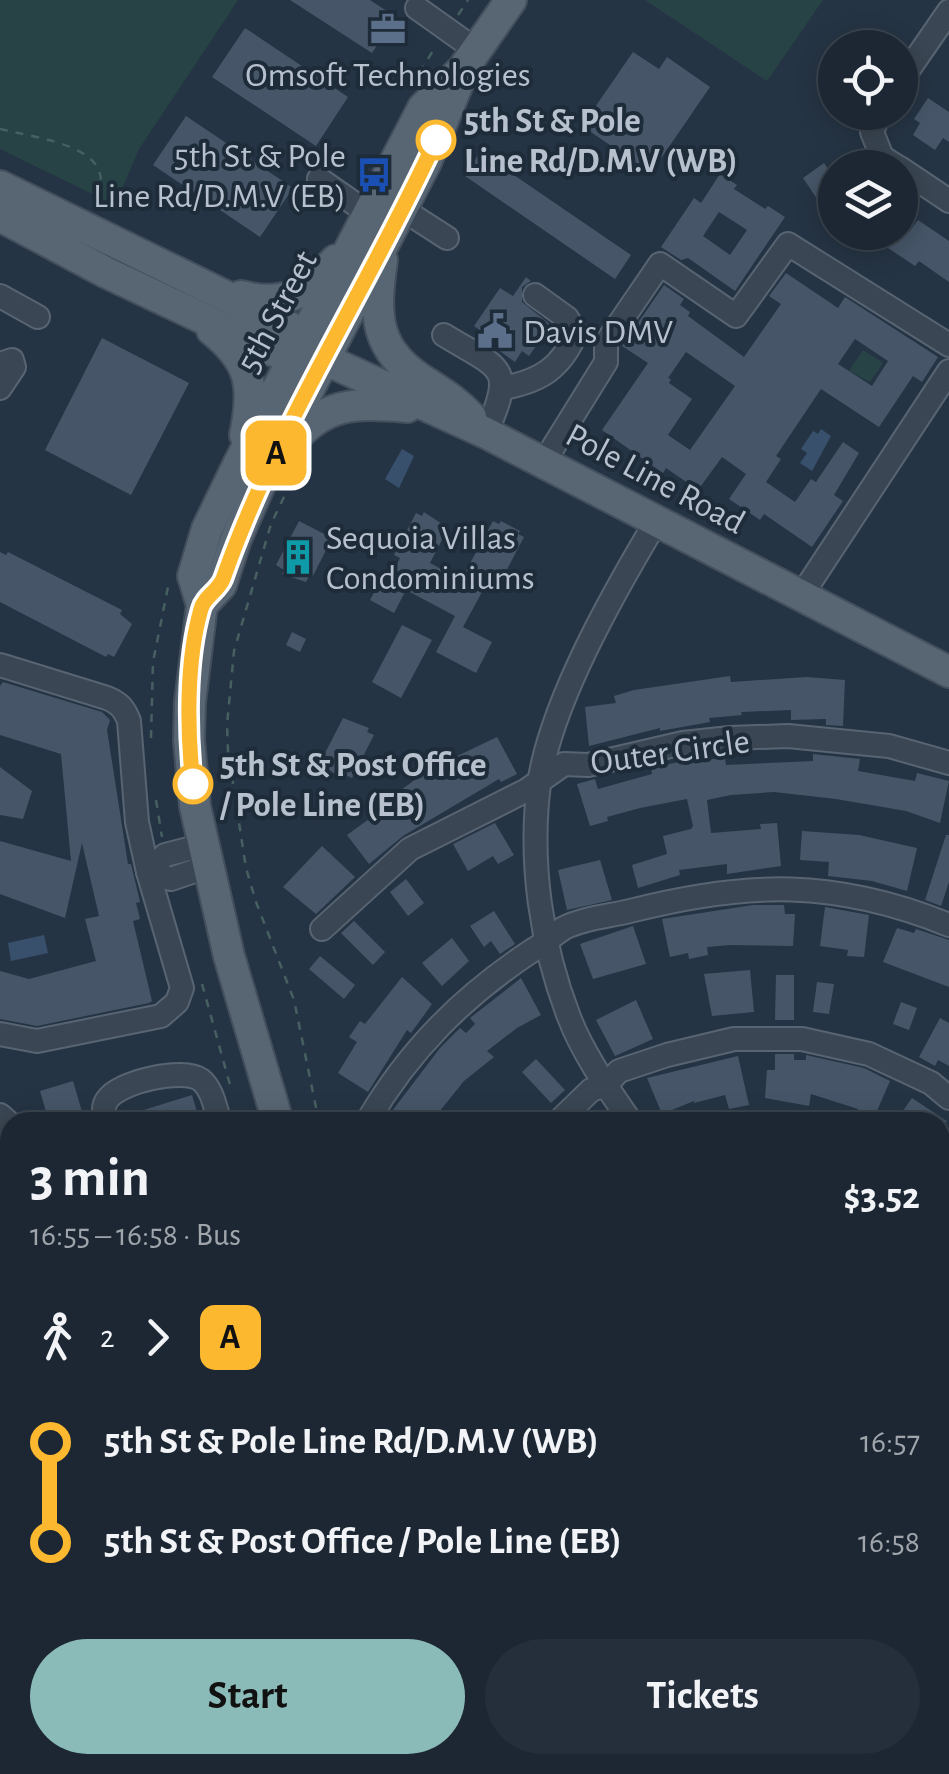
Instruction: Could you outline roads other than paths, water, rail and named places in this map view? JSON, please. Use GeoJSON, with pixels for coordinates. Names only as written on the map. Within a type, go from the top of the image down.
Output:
{"type":"FeatureCollection","features":[{"type":"Feature","properties":{"kind":"main road","name":"5th Street"},"geometry":{"type":"LineString","coordinates":[[275,1112],[229,956],[196,806],[189,740],[190,702],[202,605],[192,576],[207,529],[250,471],[369,231],[423,108],[470,59],[510,0]]}},
{"type":"Feature","properties":{"kind":"main road","name":"5th Street"},"geometry":{"type":"LineString","coordinates":[[369,231],[402,208],[446,119],[470,59]]}},
{"type":"Feature","properties":{"kind":"main road","name":"Pole Line Road"},"geometry":{"type":"LineString","coordinates":[[0,186],[207,286],[308,351],[544,462],[949,672]]}},
{"type":"Feature","properties":{"kind":"main road","name":"Pole Line Road"},"geometry":{"type":"LineString","coordinates":[[0,216],[194,316],[308,351]]}},
{"type":"Feature","properties":{"kind":"main road"},"geometry":{"type":"LineString","coordinates":[[207,286],[252,298],[294,296],[369,231]]}},
{"type":"Feature","properties":{"kind":"main road"},"geometry":{"type":"LineString","coordinates":[[369,231],[384,343],[407,370],[453,398],[486,434]]}},
{"type":"Feature","properties":{"kind":"main road"},"geometry":{"type":"LineString","coordinates":[[72,255],[83,244],[144,273],[160,277],[178,272]]}},
{"type":"Feature","properties":{"kind":"main road"},"geometry":{"type":"LineString","coordinates":[[194,316],[236,352],[247,371],[250,471]]}},
{"type":"Feature","properties":{"kind":"main road"},"geometry":{"type":"LineString","coordinates":[[250,471],[325,412],[359,404],[430,409]]}},
{"type":"Feature","properties":{"kind":"street"},"geometry":{"type":"LineString","coordinates":[[418,8],[447,30],[470,59]]}},
{"type":"Feature","properties":{"kind":"street"},"geometry":{"type":"LineString","coordinates":[[918,56],[949,11]]}},
{"type":"Feature","properties":{"kind":"street"},"geometry":{"type":"LineString","coordinates":[[319,179],[369,231]]}},
{"type":"Feature","properties":{"kind":"street"},"geometry":{"type":"LineString","coordinates":[[918,181],[949,201]]}},
{"type":"Feature","properties":{"kind":"street"},"geometry":{"type":"LineString","coordinates":[[402,208],[447,238]]}},
{"type":"Feature","properties":{"kind":"street"},"geometry":{"type":"LineString","coordinates":[[544,462],[606,362],[606,344],[660,264],[736,316],[788,244],[949,345]]}},
{"type":"Feature","properties":{"kind":"street"},"geometry":{"type":"LineString","coordinates":[[503,388],[538,380],[552,372],[568,352],[576,333],[568,318],[534,295]]}},
{"type":"Feature","properties":{"kind":"street"},"geometry":{"type":"LineString","coordinates":[[0,296],[38,317]]}},
{"type":"Feature","properties":{"kind":"street"},"geometry":{"type":"LineString","coordinates":[[444,335],[494,366],[503,388],[486,434]]}},
{"type":"Feature","properties":{"kind":"street"},"geometry":{"type":"LineString","coordinates":[[0,372],[12,360],[14,366],[0,388]]}},
{"type":"Feature","properties":{"kind":"street"},"geometry":{"type":"LineString","coordinates":[[801,596],[949,371]]}},
{"type":"Feature","properties":{"kind":"street"},"geometry":{"type":"LineString","coordinates":[[624,1112],[569,1020],[546,942],[536,836],[540,782],[572,680],[657,520]]}},
{"type":"Feature","properties":{"kind":"street"},"geometry":{"type":"LineString","coordinates":[[0,665],[107,698],[125,711],[137,822],[182,988],[177,1002],[161,1016],[37,1041],[0,1034]]}},
{"type":"Feature","properties":{"kind":"street","name":"Outer Circle"},"geometry":{"type":"LineString","coordinates":[[322,929],[410,849],[540,782],[564,764],[588,764],[635,752],[730,738],[845,740],[888,746],[949,763]]}},
{"type":"Feature","properties":{"kind":"street"},"geometry":{"type":"LineString","coordinates":[[148,872],[165,855],[207,855]]}},
{"type":"Feature","properties":{"kind":"street"},"geometry":{"type":"LineString","coordinates":[[373,1112],[438,1024],[488,980],[566,927],[690,896],[771,887],[872,898],[949,925]]}},
{"type":"Feature","properties":{"kind":"street"},"geometry":{"type":"LineString","coordinates":[[568,1112],[619,1071],[734,1039],[802,1038],[869,1054],[931,1083],[949,1098]]}},
{"type":"Feature","properties":{"kind":"street"},"geometry":{"type":"LineString","coordinates":[[105,1112],[108,1097],[124,1087],[171,1074],[189,1074],[210,1090],[217,1112]]}},
{"type":"Feature","properties":{"kind":"water"},"geometry":{"type":"Polygon","coordinates":[[[821,429],[831,436],[812,471],[800,463],[807,453],[801,449],[813,431],[818,434],[821,429]]]}},
{"type":"Feature","properties":{"kind":"water"},"geometry":{"type":"Polygon","coordinates":[[[402,449],[414,456],[399,488],[385,479],[402,449]]]}},
{"type":"Feature","properties":{"kind":"water"},"geometry":{"type":"Polygon","coordinates":[[[44,935],[48,953],[11,961],[8,943],[44,935]]]}},
{"type":"Feature","properties":{"kind":"place","name":"Omsoft Technologies"},"geometry":{"type":"Point","coordinates":[388,29]}},
{"type":"Feature","properties":{"kind":"place","name":"5th St & Pole Line Rd/D.M.V (WB)"},"geometry":{"type":"Point","coordinates":[436,140]}},
{"type":"Feature","properties":{"kind":"place","name":"5th St & Pole Line Rd/D.M.V (EB)"},"geometry":{"type":"Point","coordinates":[374,175]}},
{"type":"Feature","properties":{"kind":"place","name":"Davis DMV"},"geometry":{"type":"Point","coordinates":[495,331]}},
{"type":"Feature","properties":{"kind":"place","name":"Sequoia Villas Condominiums"},"geometry":{"type":"Point","coordinates":[298,557]}},
{"type":"Feature","properties":{"kind":"place","name":"5th St & Post Office / Pole Line (EB)"},"geometry":{"type":"Point","coordinates":[193,784]}}]}
